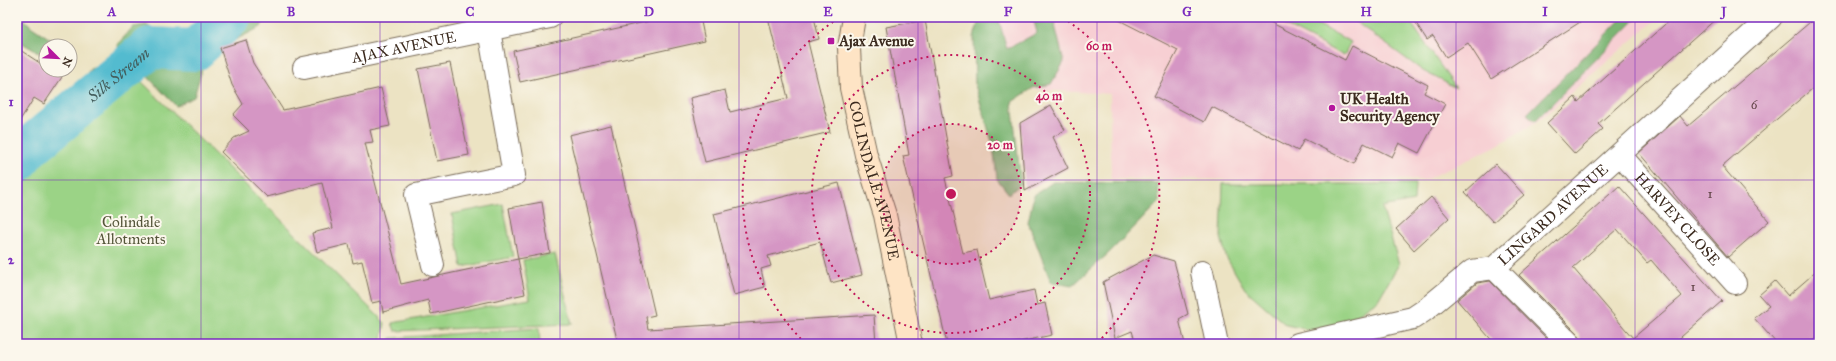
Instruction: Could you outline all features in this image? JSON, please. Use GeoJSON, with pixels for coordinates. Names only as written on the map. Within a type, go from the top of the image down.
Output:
{"type":"FeatureCollection","features":[{"type":"Feature","properties":{"kind":"street","name":"AJAX AVENUE"},"geometry":{"type":"LineString","coordinates":[[304,68],[550,17]]}},
{"type":"Feature","properties":{"kind":"street","name":"COLINDALE AVENUE"},"geometry":{"type":"LineString","coordinates":[[854,17],[849,48],[851,88],[866,155],[885,215],[911,344]]}},
{"type":"Feature","properties":{"kind":"street","name":"LINGARD AVENUE"},"geometry":{"type":"LineString","coordinates":[[1298,344],[1414,318],[1472,271],[1494,268],[1771,17]]}},
{"type":"Feature","properties":{"kind":"street"},"geometry":{"type":"LineString","coordinates":[[433,265],[416,195],[514,175],[489,30]]}},
{"type":"Feature","properties":{"kind":"street","name":"HARVEY CLOSE"},"geometry":{"type":"LineString","coordinates":[[1620,154],[1735,283]]}},
{"type":"Feature","properties":{"kind":"street"},"geometry":{"type":"LineString","coordinates":[[1494,268],[1570,344]]}},
{"type":"Feature","properties":{"kind":"street"},"geometry":{"type":"LineString","coordinates":[[1202,272],[1217,344]]}},
{"type":"Feature","properties":{"kind":"shaded area","name":"UK Health Security Agency"},"geometry":{"type":"Polygon","coordinates":[[[989,17],[1659,17],[1537,122],[1494,147],[1425,180],[1111,179],[1110,94],[1009,88],[989,17]]]}},
{"type":"Feature","properties":{"kind":"green space"},"geometry":{"type":"Polygon","coordinates":[[[17,17],[22,17],[32,27],[49,38],[38,38],[38,52],[17,40],[17,17]]]}},
{"type":"Feature","properties":{"kind":"green space"},"geometry":{"type":"Polygon","coordinates":[[[196,17],[266,17],[261,27],[227,44],[205,59],[194,97],[176,106],[117,45],[133,27],[146,25],[167,37],[180,41],[197,22],[196,17]]]}},
{"type":"Feature","properties":{"kind":"green space"},"geometry":{"type":"Polygon","coordinates":[[[980,17],[998,17],[1007,49],[1037,33],[1033,17],[1053,17],[1064,62],[1051,84],[1033,88],[1012,102],[1021,184],[1009,194],[997,179],[993,145],[975,85],[974,37],[980,17]]]}},
{"type":"Feature","properties":{"kind":"green space"},"geometry":{"type":"Polygon","coordinates":[[[1269,17],[1304,17],[1351,42],[1344,56],[1269,17]]]}},
{"type":"Feature","properties":{"kind":"green space"},"geometry":{"type":"Polygon","coordinates":[[[1349,17],[1407,17],[1456,88],[1423,71],[1349,17]]]}},
{"type":"Feature","properties":{"kind":"green space"},"geometry":{"type":"Polygon","coordinates":[[[1623,17],[1638,17],[1535,121],[1527,114],[1623,17]]]}},
{"type":"Feature","properties":{"kind":"green space"},"geometry":{"type":"Polygon","coordinates":[[[92,67],[106,74],[109,85],[48,135],[26,158],[17,171],[17,137],[27,128],[61,105],[92,67]]]}},
{"type":"Feature","properties":{"kind":"green space","name":"Colindale Allotments"},"geometry":{"type":"Polygon","coordinates":[[[130,70],[385,323],[381,344],[17,344],[17,178],[30,157],[130,70]]]}},
{"type":"Feature","properties":{"kind":"green space"},"geometry":{"type":"Polygon","coordinates":[[[1053,182],[1158,183],[1159,202],[1110,252],[1072,286],[1051,282],[1028,222],[1034,195],[1053,182]]]}},
{"type":"Feature","properties":{"kind":"green space"},"geometry":{"type":"Polygon","coordinates":[[[1223,184],[1415,184],[1414,201],[1382,207],[1399,264],[1378,300],[1329,334],[1286,325],[1245,289],[1226,257],[1221,237],[1223,184]]]}},
{"type":"Feature","properties":{"kind":"green space"},"geometry":{"type":"Polygon","coordinates":[[[503,204],[513,257],[462,267],[452,214],[503,204]]]}},
{"type":"Feature","properties":{"kind":"green space"},"geometry":{"type":"Polygon","coordinates":[[[555,254],[572,324],[395,331],[392,323],[530,299],[523,260],[555,254]]]}},
{"type":"Feature","properties":{"kind":"green space"},"geometry":{"type":"Polygon","coordinates":[[[539,328],[540,344],[390,344],[391,338],[539,328]]]}},
{"type":"Feature","properties":{"kind":"building"},"geometry":{"type":"Polygon","coordinates":[[[668,17],[700,17],[705,41],[520,82],[513,51],[668,17]]]}},
{"type":"Feature","properties":{"kind":"building"},"geometry":{"type":"Polygon","coordinates":[[[768,17],[814,17],[819,39],[808,42],[830,132],[705,162],[690,98],[725,90],[730,112],[788,98],[768,17]]]}},
{"type":"Feature","properties":{"kind":"building"},"geometry":{"type":"Polygon","coordinates":[[[1113,17],[1260,17],[1345,60],[1352,46],[1428,85],[1424,93],[1445,104],[1419,153],[1399,143],[1392,157],[1364,143],[1354,164],[1304,139],[1298,151],[1212,107],[1204,122],[1154,96],[1178,50],[1113,17]]]}},
{"type":"Feature","properties":{"kind":"building"},"geometry":{"type":"Polygon","coordinates":[[[1412,17],[1588,17],[1491,79],[1468,43],[1446,57],[1433,36],[1427,40],[1412,17]]]}},
{"type":"Feature","properties":{"kind":"building"},"geometry":{"type":"Polygon","coordinates":[[[1673,17],[1718,17],[1598,124],[1603,129],[1575,154],[1547,123],[1575,97],[1578,102],[1673,17]]]}},
{"type":"Feature","properties":{"kind":"building"},"geometry":{"type":"Polygon","coordinates":[[[1816,17],[1819,17],[1819,83],[1722,166],[1769,221],[1728,257],[1639,153],[1680,116],[1688,126],[1816,17]]]}},
{"type":"Feature","properties":{"kind":"building"},"geometry":{"type":"Polygon","coordinates":[[[925,20],[953,176],[945,178],[963,253],[977,250],[989,300],[1034,290],[1037,305],[1045,303],[1052,335],[1010,344],[947,344],[903,156],[909,155],[886,27],[925,20]]]}},
{"type":"Feature","properties":{"kind":"building"},"geometry":{"type":"Polygon","coordinates":[[[246,40],[253,63],[283,110],[381,88],[390,126],[370,130],[373,142],[365,143],[401,284],[518,259],[525,294],[431,314],[428,300],[383,312],[381,301],[372,303],[362,261],[353,263],[349,244],[317,252],[312,233],[333,228],[322,183],[267,197],[221,152],[234,138],[249,131],[233,115],[243,104],[232,85],[220,48],[246,40]]]}},
{"type":"Feature","properties":{"kind":"building"},"geometry":{"type":"Polygon","coordinates":[[[17,48],[38,62],[38,78],[61,78],[44,104],[34,98],[17,125],[17,48]]]}},
{"type":"Feature","properties":{"kind":"building"},"geometry":{"type":"Polygon","coordinates":[[[450,63],[469,155],[437,161],[418,69],[450,63]]]}},
{"type":"Feature","properties":{"kind":"building"},"geometry":{"type":"Polygon","coordinates":[[[1051,105],[1065,130],[1053,137],[1068,168],[1025,191],[1020,123],[1051,105]]]}},
{"type":"Feature","properties":{"kind":"building"},"geometry":{"type":"Polygon","coordinates":[[[611,125],[655,315],[646,317],[648,329],[874,315],[876,344],[618,344],[569,135],[611,125]]]}},
{"type":"Feature","properties":{"kind":"building"},"geometry":{"type":"Polygon","coordinates":[[[1496,164],[1524,195],[1493,222],[1465,192],[1496,164]]]}},
{"type":"Feature","properties":{"kind":"building"},"geometry":{"type":"Polygon","coordinates":[[[839,183],[862,275],[831,283],[820,242],[768,256],[771,266],[761,269],[765,287],[734,295],[714,214],[839,183]]]}},
{"type":"Feature","properties":{"kind":"building"},"geometry":{"type":"Polygon","coordinates":[[[1619,186],[1722,301],[1673,344],[1582,344],[1579,335],[1519,275],[1619,186]],[[1617,229],[1573,268],[1633,338],[1682,296],[1651,260],[1647,263],[1617,229]]]}},
{"type":"Feature","properties":{"kind":"building"},"geometry":{"type":"Polygon","coordinates":[[[1431,197],[1449,218],[1414,250],[1396,229],[1431,197]]]}},
{"type":"Feature","properties":{"kind":"building"},"geometry":{"type":"Polygon","coordinates":[[[542,202],[550,253],[518,259],[509,208],[542,202]]]}},
{"type":"Feature","properties":{"kind":"building"},"geometry":{"type":"Polygon","coordinates":[[[1153,255],[1174,261],[1188,314],[1179,319],[1185,344],[1136,344],[1132,331],[1115,338],[1103,282],[1153,255]]]}},
{"type":"Feature","properties":{"kind":"building"},"geometry":{"type":"Polygon","coordinates":[[[1819,269],[1819,334],[1808,344],[1777,344],[1754,318],[1769,306],[1759,295],[1775,281],[1788,296],[1819,269]]]}},
{"type":"Feature","properties":{"kind":"building"},"geometry":{"type":"Polygon","coordinates":[[[1490,281],[1552,344],[1495,344],[1457,300],[1477,283],[1490,281]]]}},
{"type":"Feature","properties":{"kind":"waterway","name":"Silk Stream"},"geometry":{"type":"LineString","coordinates":[[17,163],[25,151],[150,48],[195,50],[230,17]]}},
{"type":"Feature","properties":{"kind":"place","name":"Ajax Avenue"},"geometry":{"type":"Point","coordinates":[831,41]}},
{"type":"Feature","properties":{"kind":"place","name":"UK Health Security Agency"},"geometry":{"type":"Point","coordinates":[1332,108]}}]}
